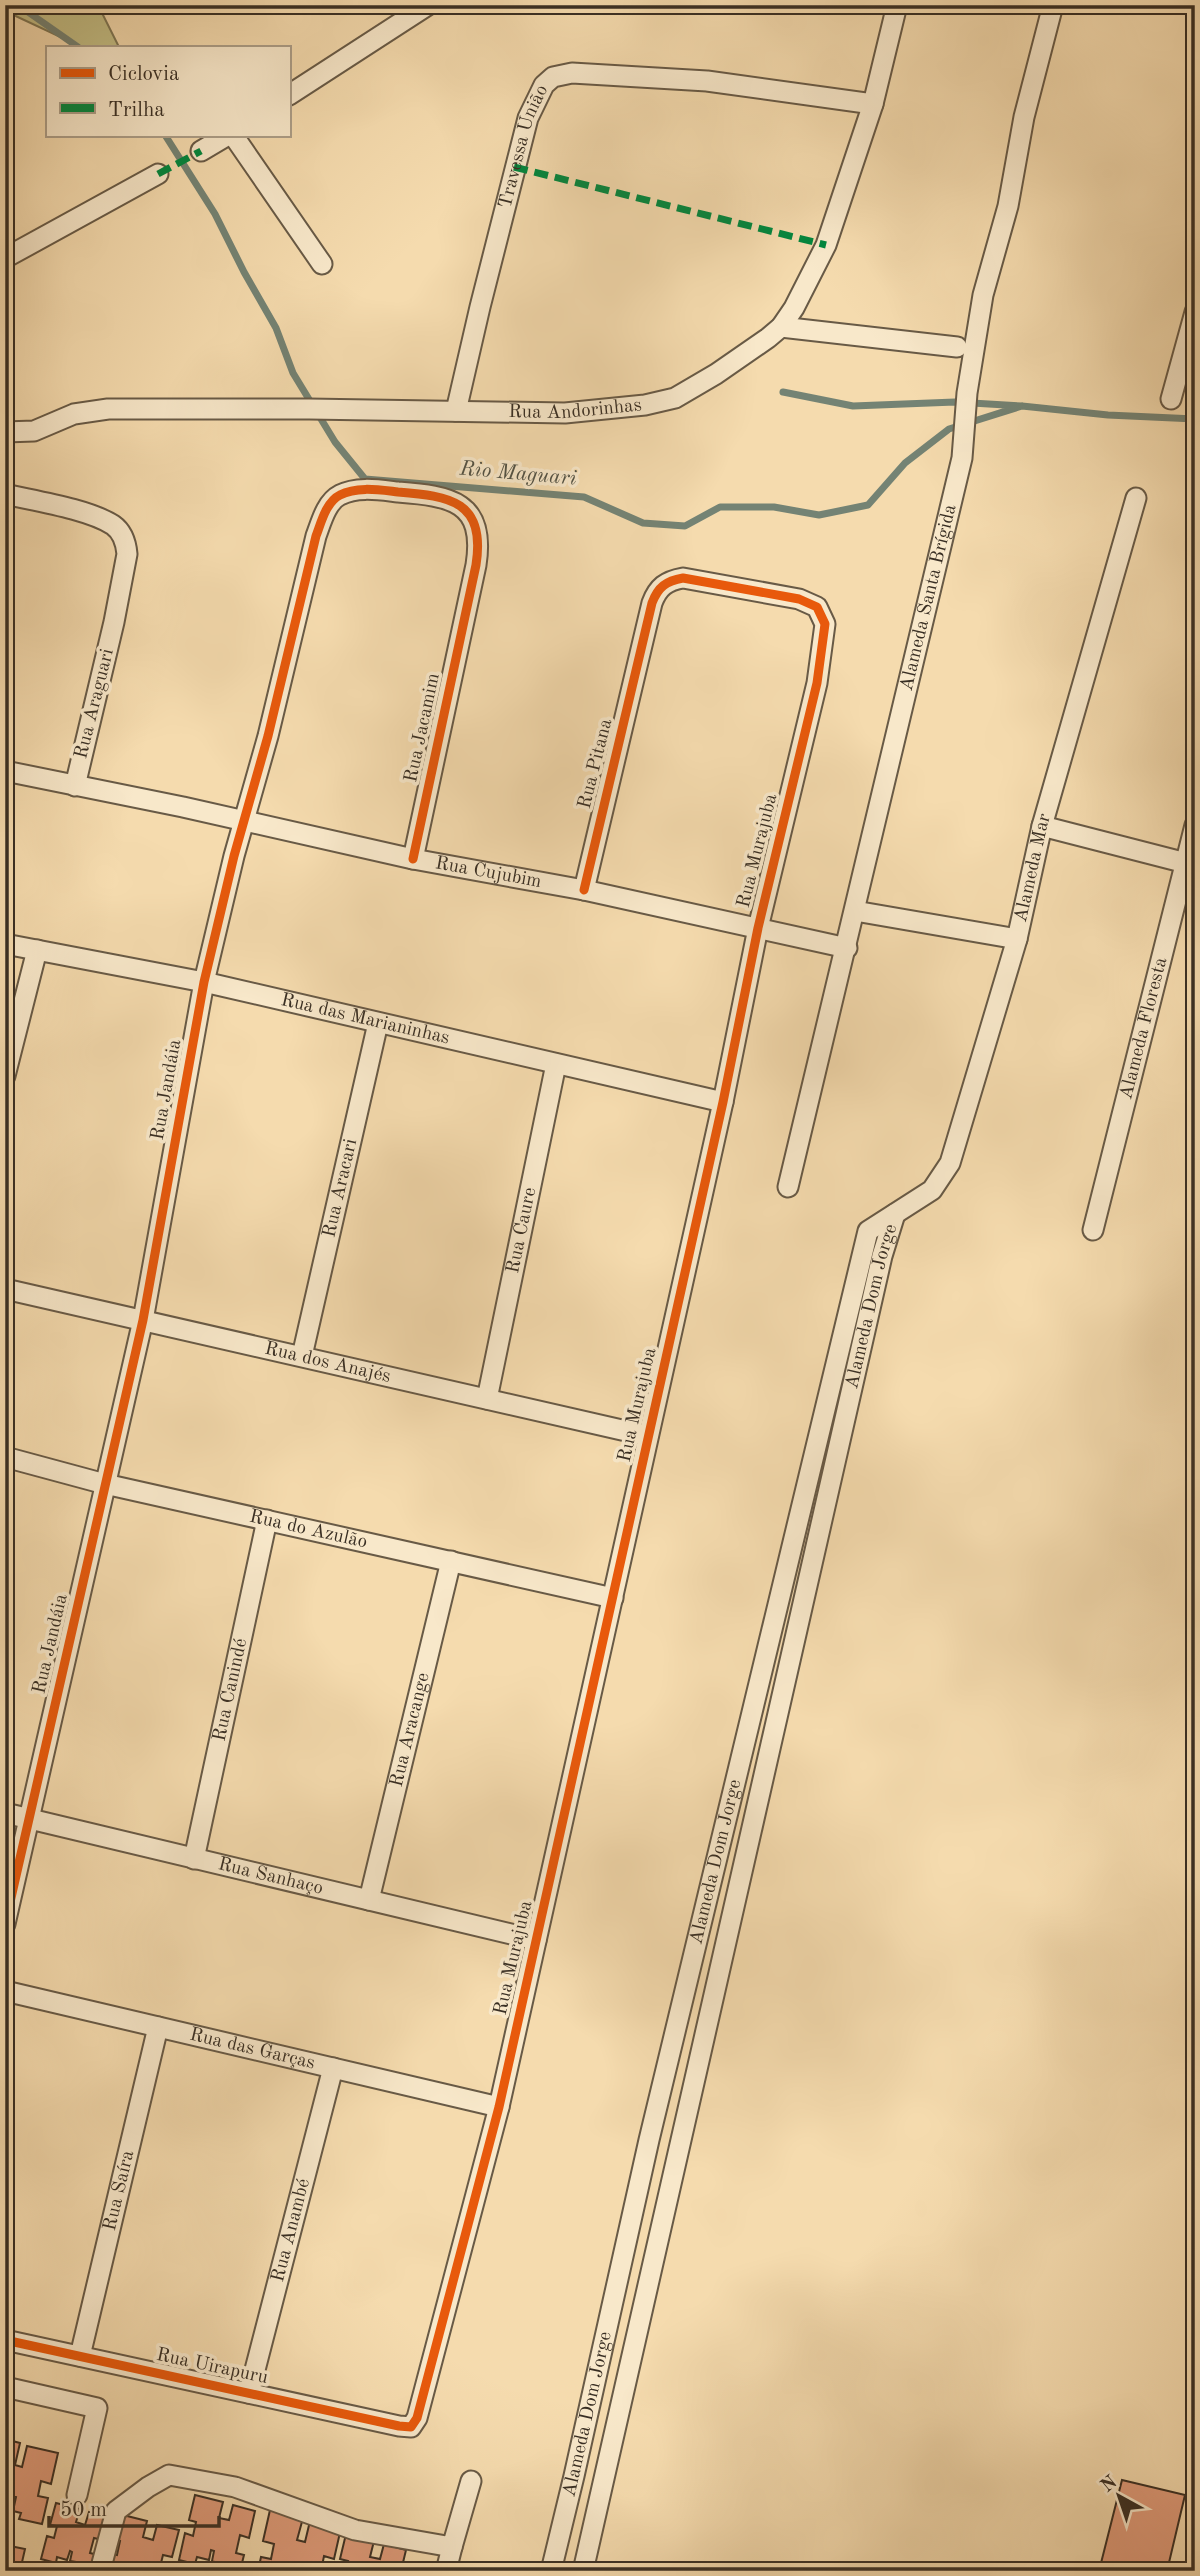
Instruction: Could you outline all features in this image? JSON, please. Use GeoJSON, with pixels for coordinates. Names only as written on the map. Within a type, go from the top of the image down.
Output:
{"type":"FeatureCollection","features":[{"type":"Feature","properties":{"kind":"street"},"geometry":{"type":"LineString","coordinates":[[290,94],[428,5]]}},
{"type":"Feature","properties":{"kind":"street","name":"Rua Andorinhas"},"geometry":{"type":"LineString","coordinates":[[5,432],[34,431],[74,414],[108,409],[565,413],[674,398],[716,374],[768,338],[781,327],[794,308],[822,256],[873,104],[897,5]]}},
{"type":"Feature","properties":{"kind":"street","name":"Alameda Santa Brígida"},"geometry":{"type":"LineString","coordinates":[[788,1187],[962,458],[967,393],[983,295],[1008,206],[1024,117],[1053,5]]}},
{"type":"Feature","properties":{"kind":"street","name":"Travessa União"},"geometry":{"type":"LineString","coordinates":[[456,411],[528,118],[544,85],[553,77],[572,74],[707,81],[873,104]]}},
{"type":"Feature","properties":{"kind":"street"},"geometry":{"type":"LineString","coordinates":[[201,151],[228,136]]}},
{"type":"Feature","properties":{"kind":"street"},"geometry":{"type":"LineString","coordinates":[[231,136],[322,264]]}},
{"type":"Feature","properties":{"kind":"street"},"geometry":{"type":"LineString","coordinates":[[5,258],[158,174]]}},
{"type":"Feature","properties":{"kind":"street"},"geometry":{"type":"LineString","coordinates":[[1171,399],[1195,312]]}},
{"type":"Feature","properties":{"kind":"street"},"geometry":{"type":"LineString","coordinates":[[781,327],[957,347]]}},
{"type":"Feature","properties":{"kind":"street","name":"Rua Jandáia"},"geometry":{"type":"LineString","coordinates":[[5,1924],[143,1320],[204,982],[268,736],[316,536],[328,508],[336,498],[362,490],[435,495],[456,502],[471,518],[479,546],[468,604]]}},
{"type":"Feature","properties":{"kind":"street","name":"Rua Araguari"},"geometry":{"type":"LineString","coordinates":[[5,494],[89,515],[113,525],[126,543],[127,554],[114,622],[75,786]]}},
{"type":"Feature","properties":{"kind":"street","name":"Alameda Mar"},"geometry":{"type":"LineString","coordinates":[[895,1214],[932,1190],[950,1163],[1017,939],[1042,826],[1136,498]]}},
{"type":"Feature","properties":{"kind":"street","name":"Rua Murajuba"},"geometry":{"type":"LineString","coordinates":[[411,2427],[417,2418],[499,2107],[723,1102],[758,928],[817,683],[825,624],[822,614],[809,602],[683,578],[669,581],[656,592],[642,647]]}},
{"type":"Feature","properties":{"kind":"street","name":"Rua Jacamim"},"geometry":{"type":"LineString","coordinates":[[413,859],[468,604]]}},
{"type":"Feature","properties":{"kind":"street","name":"Rua Pitana"},"geometry":{"type":"LineString","coordinates":[[584,890],[642,647]]}},
{"type":"Feature","properties":{"kind":"street","name":"Rua Cujubim"},"geometry":{"type":"LineString","coordinates":[[5,771],[413,859],[584,890],[847,948]]}},
{"type":"Feature","properties":{"kind":"street","name":"Alameda Floresta"},"geometry":{"type":"LineString","coordinates":[[1093,1230],[1195,825]]}},
{"type":"Feature","properties":{"kind":"street"},"geometry":{"type":"LineString","coordinates":[[1042,826],[1185,863]]}},
{"type":"Feature","properties":{"kind":"street"},"geometry":{"type":"LineString","coordinates":[[855,911],[1017,939]]}},
{"type":"Feature","properties":{"kind":"street","name":"Rua das Marianinhas"},"geometry":{"type":"LineString","coordinates":[[5,944],[204,982],[723,1102]]}},
{"type":"Feature","properties":{"kind":"street"},"geometry":{"type":"LineString","coordinates":[[5,1076],[37,950]]}},
{"type":"Feature","properties":{"kind":"street","name":"Rua Aracari"},"geometry":{"type":"LineString","coordinates":[[302,1356],[378,1023]]}},
{"type":"Feature","properties":{"kind":"street","name":"Rua Caure"},"geometry":{"type":"LineString","coordinates":[[487,1399],[556,1064]]}},
{"type":"Feature","properties":{"kind":"street","name":"Alameda Dom Jorge"},"geometry":{"type":"LineString","coordinates":[[551,2571],[649,2140],[868,1231],[895,1214]]}},
{"type":"Feature","properties":{"kind":"street","name":"Alameda Dom Jorge"},"geometry":{"type":"LineString","coordinates":[[583,2571],[879,1269],[895,1214]]}},
{"type":"Feature","properties":{"kind":"street","name":"Rua dos Anajés"},"geometry":{"type":"LineString","coordinates":[[5,1289],[648,1436]]}},
{"type":"Feature","properties":{"kind":"street","name":"Rua do Azulão"},"geometry":{"type":"LineString","coordinates":[[5,1457],[105,1484],[613,1598]]}},
{"type":"Feature","properties":{"kind":"street","name":"Rua Canindé"},"geometry":{"type":"LineString","coordinates":[[194,1859],[267,1520]]}},
{"type":"Feature","properties":{"kind":"street","name":"Rua Aracange"},"geometry":{"type":"LineString","coordinates":[[369,1900],[451,1561]]}},
{"type":"Feature","properties":{"kind":"street","name":"Rua Sanhaço"},"geometry":{"type":"LineString","coordinates":[[5,1813],[536,1940]]}},
{"type":"Feature","properties":{"kind":"street","name":"Rua das Garças"},"geometry":{"type":"LineString","coordinates":[[5,1991],[499,2107]]}},
{"type":"Feature","properties":{"kind":"street","name":"Rua Saíra"},"geometry":{"type":"LineString","coordinates":[[80,2356],[158,2027]]}},
{"type":"Feature","properties":{"kind":"street","name":"Rua Anambé"},"geometry":{"type":"LineString","coordinates":[[249,2393],[333,2068]]}},
{"type":"Feature","properties":{"kind":"street","name":"Rua Uirapuru"},"geometry":{"type":"LineString","coordinates":[[5,2340],[399,2427],[411,2427]]}},
{"type":"Feature","properties":{"kind":"street"},"geometry":{"type":"LineString","coordinates":[[5,2387],[97,2408],[77,2495]]}},
{"type":"Feature","properties":{"kind":"street"},"geometry":{"type":"LineString","coordinates":[[100,2571],[116,2511],[169,2475],[235,2487],[355,2530],[452,2547]]}},
{"type":"Feature","properties":{"kind":"street"},"geometry":{"type":"LineString","coordinates":[[446,2571],[471,2481]]}},
{"type":"Feature","properties":{"kind":"shaded area"},"geometry":{"type":"Polygon","coordinates":[[[5,5],[98,5],[118,46],[74,46],[67,40],[5,11],[5,5]]]}},
{"type":"Feature","properties":{"kind":"building"},"geometry":{"type":"Polygon","coordinates":[[[5,2439],[20,2443],[15,2465],[22,2467],[27,2446],[58,2453],[51,2484],[41,2481],[38,2496],[48,2498],[42,2524],[19,2519],[21,2513],[13,2511],[16,2497],[10,2496],[5,2510],[5,2439]]]}},
{"type":"Feature","properties":{"kind":"building"},"geometry":{"type":"Polygon","coordinates":[[[1122,2480],[1185,2495],[1167,2571],[1099,2571],[1122,2480]]]}},
{"type":"Feature","properties":{"kind":"building"},"geometry":{"type":"Polygon","coordinates":[[[195,2495],[223,2502],[219,2518],[229,2520],[233,2505],[255,2511],[249,2538],[240,2535],[236,2553],[244,2555],[240,2571],[218,2571],[220,2564],[212,2561],[214,2551],[211,2550],[209,2560],[197,2557],[195,2564],[179,2560],[185,2533],[193,2536],[196,2522],[189,2520],[195,2495]]]}},
{"type":"Feature","properties":{"kind":"building"},"geometry":{"type":"Polygon","coordinates":[[[56,2503],[80,2509],[76,2522],[85,2525],[89,2512],[107,2517],[102,2540],[94,2538],[90,2553],[98,2555],[94,2571],[76,2569],[77,2562],[70,2561],[70,2551],[67,2560],[57,2557],[56,2563],[41,2559],[47,2536],[54,2538],[57,2526],[50,2525],[56,2503]]]}},
{"type":"Feature","properties":{"kind":"building"},"geometry":{"type":"Polygon","coordinates":[[[270,2510],[303,2518],[297,2540],[305,2542],[310,2521],[341,2528],[334,2559],[324,2556],[321,2571],[258,2571],[261,2557],[271,2559],[274,2544],[263,2541],[270,2510]]]}},
{"type":"Feature","properties":{"kind":"building"},"geometry":{"type":"Polygon","coordinates":[[[119,2514],[147,2521],[143,2537],[153,2540],[157,2525],[179,2530],[172,2557],[163,2555],[159,2571],[104,2571],[109,2553],[117,2555],[120,2541],[113,2539],[119,2514]]]}},
{"type":"Feature","properties":{"kind":"building"},"geometry":{"type":"Polygon","coordinates":[[[346,2534],[374,2541],[370,2557],[380,2559],[384,2544],[406,2550],[401,2571],[345,2571],[348,2561],[340,2559],[346,2534]]]}},
{"type":"Feature","properties":{"kind":"building"},"geometry":{"type":"Polygon","coordinates":[[[5,2545],[25,2549],[20,2571],[5,2571],[5,2545]]]}},
{"type":"Feature","properties":{"kind":"waterway","name":"Rio Maguari"},"geometry":{"type":"LineString","coordinates":[[18,5],[77,46]]}},
{"type":"Feature","properties":{"kind":"waterway","name":"Rio Maguari"},"geometry":{"type":"LineString","coordinates":[[166,136],[215,214],[276,328],[293,373],[335,442],[365,479],[584,497],[643,523],[685,526],[720,507],[774,507],[819,515],[868,505],[905,463],[949,429],[1022,406]]}},
{"type":"Feature","properties":{"kind":"waterway"},"geometry":{"type":"LineString","coordinates":[[783,392],[853,406],[955,402],[1108,415],[1195,419]]}},
{"type":"Feature","properties":{"kind":"marked path"},"geometry":{"type":"LineString","coordinates":[[158,174],[201,151]]}},
{"type":"Feature","properties":{"kind":"marked path"},"geometry":{"type":"LineString","coordinates":[[514,167],[826,245]]}},
{"type":"Feature","properties":{"kind":"cycle path"},"geometry":{"type":"LineString","coordinates":[[5,1924],[143,1320],[204,982],[234,856],[268,736],[316,536],[325,513],[335,498],[354,490],[417,494],[448,500],[469,515],[475,527],[478,544],[476,565],[413,859]]}},
{"type":"Feature","properties":{"kind":"cycle path"},"geometry":{"type":"LineString","coordinates":[[5,2340],[399,2426],[411,2427],[417,2418],[499,2107],[723,1102],[758,928],[817,683],[825,624],[817,607],[799,599],[683,578],[667,583],[660,589],[652,603],[584,890]]}}]}
